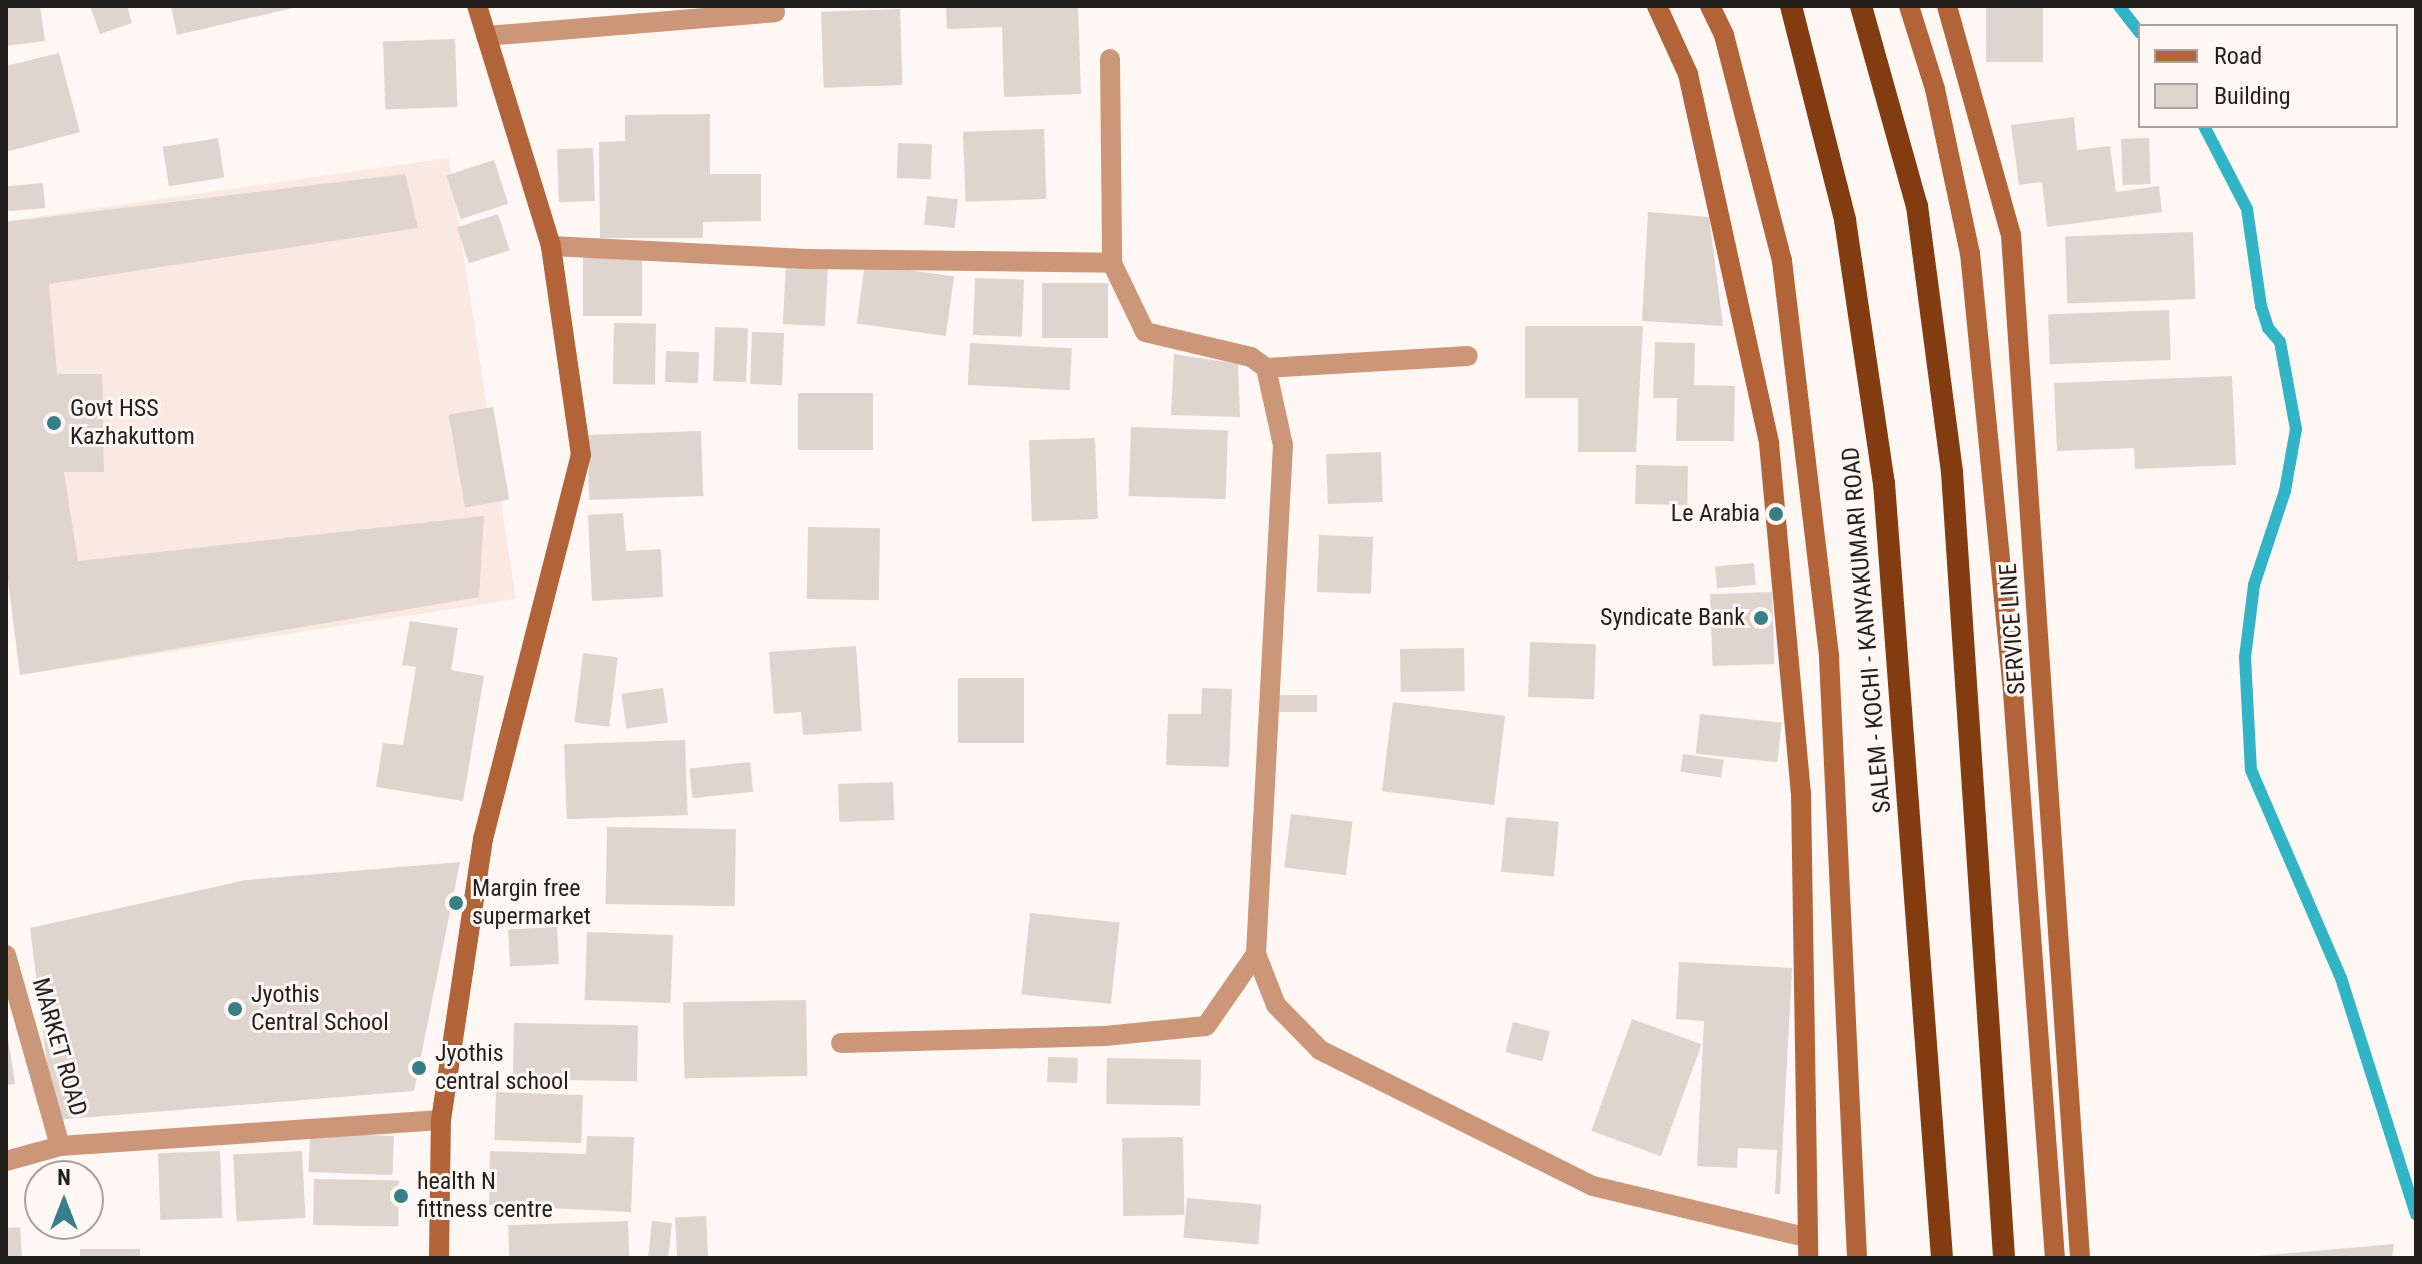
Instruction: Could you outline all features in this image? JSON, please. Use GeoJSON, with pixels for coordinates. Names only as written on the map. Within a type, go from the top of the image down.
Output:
{"type":"FeatureCollection","features":[{"type":"Feature","properties":{"kind":"highway","name":"SALEM - KOCHI - KANYAKUMARI ROAD"},"geometry":{"type":"LineString","coordinates":[[1791,6],[1845,220],[1884,483],[1942,1258]]}},
{"type":"Feature","properties":{"kind":"highway"},"geometry":{"type":"LineString","coordinates":[[1861,6],[1917,206],[1952,472],[2004,1258]]}},
{"type":"Feature","properties":{"kind":"main road"},"geometry":{"type":"LineString","coordinates":[[439,1258],[441,1120],[483,839],[581,455],[551,246],[477,6]]}},
{"type":"Feature","properties":{"kind":"main road"},"geometry":{"type":"LineString","coordinates":[[1657,6],[1688,74],[1769,443],[1801,793],[1805,1237],[1808,1258]]}},
{"type":"Feature","properties":{"kind":"main road"},"geometry":{"type":"LineString","coordinates":[[1710,6],[1724,35],[1782,261],[1829,657],[1857,1258]]}},
{"type":"Feature","properties":{"kind":"main road"},"geometry":{"type":"LineString","coordinates":[[1909,6],[1935,89],[1970,253],[2013,692],[2055,1258]]}},
{"type":"Feature","properties":{"kind":"main road","name":"SERVICE LINE"},"geometry":{"type":"LineString","coordinates":[[1947,6],[2011,235],[2080,1258]]}},
{"type":"Feature","properties":{"kind":"street"},"geometry":{"type":"LineString","coordinates":[[486,36],[775,12]]}},
{"type":"Feature","properties":{"kind":"street"},"geometry":{"type":"LineString","coordinates":[[1110,59],[1112,263],[1145,332],[1251,357],[1266,368],[1468,356]]}},
{"type":"Feature","properties":{"kind":"street"},"geometry":{"type":"LineString","coordinates":[[551,246],[806,259],[1112,263]]}},
{"type":"Feature","properties":{"kind":"street"},"geometry":{"type":"LineString","coordinates":[[1266,368],[1283,445],[1256,954],[1276,1005],[1320,1050],[1593,1186],[1805,1237]]}},
{"type":"Feature","properties":{"kind":"street"},"geometry":{"type":"LineString","coordinates":[[841,1043],[1105,1036],[1206,1026],[1256,954]]}},
{"type":"Feature","properties":{"kind":"street","name":"MARKET ROAD"},"geometry":{"type":"LineString","coordinates":[[6,955],[60,1146],[6,1161]]}},
{"type":"Feature","properties":{"kind":"street"},"geometry":{"type":"LineString","coordinates":[[60,1146],[441,1120]]}},
{"type":"Feature","properties":{"kind":"shaded area"},"geometry":{"type":"Polygon","coordinates":[[[449,158],[516,599],[20,675],[6,564],[6,221],[449,158]]]}},
{"type":"Feature","properties":{"kind":"building"},"geometry":{"type":"Polygon","coordinates":[[[6,6],[40,6],[45,41],[6,46],[6,6]]]}},
{"type":"Feature","properties":{"kind":"building"},"geometry":{"type":"Polygon","coordinates":[[[90,6],[127,6],[132,23],[100,34],[90,6]]]}},
{"type":"Feature","properties":{"kind":"building"},"geometry":{"type":"Polygon","coordinates":[[[171,6],[297,6],[297,7],[177,35],[171,6]]]}},
{"type":"Feature","properties":{"kind":"building"},"geometry":{"type":"Polygon","coordinates":[[[946,6],[1078,6],[1081,94],[1004,97],[1002,27],[947,29],[946,6]]]}},
{"type":"Feature","properties":{"kind":"building"},"geometry":{"type":"Polygon","coordinates":[[[1986,6],[2043,6],[2043,62],[1986,62],[1986,6]]]}},
{"type":"Feature","properties":{"kind":"building"},"geometry":{"type":"Polygon","coordinates":[[[900,9],[903,85],[824,88],[821,12],[900,9]]]}},
{"type":"Feature","properties":{"kind":"building"},"geometry":{"type":"Polygon","coordinates":[[[455,39],[457,107],[385,109],[383,42],[455,39]]]}},
{"type":"Feature","properties":{"kind":"building"},"geometry":{"type":"Polygon","coordinates":[[[59,53],[80,132],[6,152],[6,66],[59,53]]]}},
{"type":"Feature","properties":{"kind":"building"},"geometry":{"type":"Polygon","coordinates":[[[710,114],[710,174],[761,174],[761,221],[703,222],[703,238],[600,238],[599,142],[625,141],[625,115],[710,114]]]}},
{"type":"Feature","properties":{"kind":"building"},"geometry":{"type":"Polygon","coordinates":[[[2074,117],[2077,150],[2110,146],[2116,192],[2159,186],[2162,212],[2047,227],[2042,182],[2019,185],[2011,125],[2074,117]]]}},
{"type":"Feature","properties":{"kind":"building"},"geometry":{"type":"Polygon","coordinates":[[[1044,129],[1046,199],[965,202],[963,132],[1044,129]]]}},
{"type":"Feature","properties":{"kind":"building"},"geometry":{"type":"Polygon","coordinates":[[[218,138],[224,178],[169,186],[163,147],[218,138]]]}},
{"type":"Feature","properties":{"kind":"building"},"geometry":{"type":"Polygon","coordinates":[[[2149,138],[2151,184],[2123,185],[2121,139],[2149,138]]]}},
{"type":"Feature","properties":{"kind":"building"},"geometry":{"type":"Polygon","coordinates":[[[898,143],[932,144],[931,179],[897,178],[898,143]]]}},
{"type":"Feature","properties":{"kind":"building"},"geometry":{"type":"Polygon","coordinates":[[[593,148],[595,201],[559,202],[557,149],[593,148]]]}},
{"type":"Feature","properties":{"kind":"building"},"geometry":{"type":"Polygon","coordinates":[[[494,160],[508,204],[461,219],[446,175],[494,160]]]}},
{"type":"Feature","properties":{"kind":"building","name":"Govt HSS Kazhakuttom"},"geometry":{"type":"Polygon","coordinates":[[[405,174],[418,228],[49,284],[57,374],[102,374],[104,472],[64,472],[78,561],[484,516],[479,597],[20,675],[6,564],[6,222],[405,174]]]}},
{"type":"Feature","properties":{"kind":"building"},"geometry":{"type":"Polygon","coordinates":[[[43,183],[45,208],[8,211],[6,186],[43,183]]]}},
{"type":"Feature","properties":{"kind":"building"},"geometry":{"type":"Polygon","coordinates":[[[927,196],[958,199],[955,228],[924,225],[927,196]]]}},
{"type":"Feature","properties":{"kind":"building"},"geometry":{"type":"Polygon","coordinates":[[[1648,212],[1709,217],[1723,326],[1642,321],[1648,212]]]}},
{"type":"Feature","properties":{"kind":"building"},"geometry":{"type":"Polygon","coordinates":[[[498,214],[510,250],[469,263],[457,227],[498,214]]]}},
{"type":"Feature","properties":{"kind":"building"},"geometry":{"type":"Polygon","coordinates":[[[2193,232],[2195,299],[2067,303],[2065,236],[2193,232]]]}},
{"type":"Feature","properties":{"kind":"building"},"geometry":{"type":"Polygon","coordinates":[[[583,256],[642,256],[642,316],[583,316],[583,256]]]}},
{"type":"Feature","properties":{"kind":"building"},"geometry":{"type":"Polygon","coordinates":[[[786,264],[828,266],[825,326],[783,324],[786,264]]]}},
{"type":"Feature","properties":{"kind":"building"},"geometry":{"type":"Polygon","coordinates":[[[865,264],[954,277],[946,336],[857,323],[865,264]]]}},
{"type":"Feature","properties":{"kind":"building"},"geometry":{"type":"Polygon","coordinates":[[[975,278],[1024,280],[1022,337],[973,335],[975,278]]]}},
{"type":"Feature","properties":{"kind":"building"},"geometry":{"type":"Polygon","coordinates":[[[1042,283],[1108,283],[1108,338],[1042,338],[1042,283]]]}},
{"type":"Feature","properties":{"kind":"building"},"geometry":{"type":"Polygon","coordinates":[[[2169,310],[2171,360],[2050,364],[2048,314],[2169,310]]]}},
{"type":"Feature","properties":{"kind":"building"},"geometry":{"type":"Polygon","coordinates":[[[614,323],[656,324],[655,385],[613,384],[614,323]]]}},
{"type":"Feature","properties":{"kind":"building"},"geometry":{"type":"Polygon","coordinates":[[[1525,326],[1643,326],[1636,452],[1578,452],[1578,398],[1525,398],[1525,326]]]}},
{"type":"Feature","properties":{"kind":"building"},"geometry":{"type":"Polygon","coordinates":[[[715,327],[748,328],[746,382],[713,381],[715,327]]]}},
{"type":"Feature","properties":{"kind":"building"},"geometry":{"type":"Polygon","coordinates":[[[752,332],[784,333],[782,385],[750,384],[752,332]]]}},
{"type":"Feature","properties":{"kind":"building"},"geometry":{"type":"Polygon","coordinates":[[[1655,342],[1695,343],[1694,385],[1735,386],[1734,441],[1676,441],[1677,398],[1653,398],[1655,342]]]}},
{"type":"Feature","properties":{"kind":"building"},"geometry":{"type":"Polygon","coordinates":[[[970,343],[1072,348],[1070,390],[968,385],[970,343]]]}},
{"type":"Feature","properties":{"kind":"building"},"geometry":{"type":"Polygon","coordinates":[[[666,351],[699,352],[698,383],[665,382],[666,351]]]}},
{"type":"Feature","properties":{"kind":"building"},"geometry":{"type":"Polygon","coordinates":[[[1174,354],[1238,364],[1240,417],[1171,415],[1174,354]]]}},
{"type":"Feature","properties":{"kind":"building"},"geometry":{"type":"Polygon","coordinates":[[[2232,376],[2236,465],[2135,469],[2134,448],[2057,451],[2054,383],[2232,376]]]}},
{"type":"Feature","properties":{"kind":"building"},"geometry":{"type":"Polygon","coordinates":[[[798,393],[873,393],[873,450],[798,450],[798,393]]]}},
{"type":"Feature","properties":{"kind":"building"},"geometry":{"type":"Polygon","coordinates":[[[493,407],[509,500],[465,507],[449,415],[493,407]]]}},
{"type":"Feature","properties":{"kind":"building"},"geometry":{"type":"Polygon","coordinates":[[[1131,427],[1228,430],[1226,499],[1129,496],[1131,427]]]}},
{"type":"Feature","properties":{"kind":"building"},"geometry":{"type":"Polygon","coordinates":[[[701,431],[703,496],[589,500],[587,435],[701,431]]]}},
{"type":"Feature","properties":{"kind":"building"},"geometry":{"type":"Polygon","coordinates":[[[1095,438],[1098,519],[1032,521],[1029,440],[1095,438]]]}},
{"type":"Feature","properties":{"kind":"building"},"geometry":{"type":"Polygon","coordinates":[[[1381,452],[1383,502],[1328,504],[1326,454],[1381,452]]]}},
{"type":"Feature","properties":{"kind":"building"},"geometry":{"type":"Polygon","coordinates":[[[1636,465],[1688,466],[1687,505],[1635,504],[1636,465]]]}},
{"type":"Feature","properties":{"kind":"building"},"geometry":{"type":"Polygon","coordinates":[[[623,513],[626,551],[661,549],[663,597],[592,601],[588,515],[623,513]]]}},
{"type":"Feature","properties":{"kind":"building"},"geometry":{"type":"Polygon","coordinates":[[[808,527],[880,528],[879,600],[807,599],[808,527]]]}},
{"type":"Feature","properties":{"kind":"building"},"geometry":{"type":"Polygon","coordinates":[[[1319,535],[1373,537],[1371,594],[1317,592],[1319,535]]]}},
{"type":"Feature","properties":{"kind":"building"},"geometry":{"type":"Polygon","coordinates":[[[1754,563],[1756,585],[1717,588],[1715,566],[1754,563]]]}},
{"type":"Feature","properties":{"kind":"building"},"geometry":{"type":"Polygon","coordinates":[[[1772,592],[1775,664],[1713,666],[1710,594],[1772,592]]]}},
{"type":"Feature","properties":{"kind":"building"},"geometry":{"type":"Polygon","coordinates":[[[410,621],[458,628],[451,670],[484,676],[463,801],[376,787],[383,743],[403,745],[416,667],[402,665],[410,621]]]}},
{"type":"Feature","properties":{"kind":"building"},"geometry":{"type":"Polygon","coordinates":[[[1530,642],[1596,644],[1594,699],[1528,697],[1530,642]]]}},
{"type":"Feature","properties":{"kind":"building"},"geometry":{"type":"Polygon","coordinates":[[[856,646],[862,731],[803,735],[801,712],[774,714],[769,652],[856,646]]]}},
{"type":"Feature","properties":{"kind":"building"},"geometry":{"type":"Polygon","coordinates":[[[1464,648],[1465,691],[1401,692],[1400,649],[1464,648]]]}},
{"type":"Feature","properties":{"kind":"building"},"geometry":{"type":"Polygon","coordinates":[[[583,653],[618,657],[609,727],[574,722],[583,653]]]}},
{"type":"Feature","properties":{"kind":"building"},"geometry":{"type":"Polygon","coordinates":[[[958,678],[1024,678],[1024,743],[958,743],[958,678]]]}},
{"type":"Feature","properties":{"kind":"building"},"geometry":{"type":"Polygon","coordinates":[[[663,688],[668,723],[626,729],[621,694],[663,688]]]}},
{"type":"Feature","properties":{"kind":"building"},"geometry":{"type":"Polygon","coordinates":[[[1202,688],[1232,689],[1229,767],[1166,765],[1168,714],[1201,714],[1202,688]]]}},
{"type":"Feature","properties":{"kind":"building"},"geometry":{"type":"Polygon","coordinates":[[[1277,695],[1317,695],[1317,712],[1277,712],[1277,695]]]}},
{"type":"Feature","properties":{"kind":"building"},"geometry":{"type":"Polygon","coordinates":[[[1393,702],[1505,716],[1494,805],[1382,791],[1393,702]]]}},
{"type":"Feature","properties":{"kind":"building"},"geometry":{"type":"Polygon","coordinates":[[[1700,714],[1782,723],[1777,762],[1696,754],[1700,714]]]}},
{"type":"Feature","properties":{"kind":"building"},"geometry":{"type":"Polygon","coordinates":[[[685,740],[688,815],[567,819],[564,744],[685,740]]]}},
{"type":"Feature","properties":{"kind":"building"},"geometry":{"type":"Polygon","coordinates":[[[1683,754],[1724,760],[1721,778],[1680,772],[1683,754]]]}},
{"type":"Feature","properties":{"kind":"building"},"geometry":{"type":"Polygon","coordinates":[[[750,762],[753,792],[692,798],[689,768],[750,762]]]}},
{"type":"Feature","properties":{"kind":"building"},"geometry":{"type":"Polygon","coordinates":[[[893,782],[894,820],[839,822],[838,784],[893,782]]]}},
{"type":"Feature","properties":{"kind":"building"},"geometry":{"type":"Polygon","coordinates":[[[1291,814],[1353,822],[1346,875],[1284,868],[1291,814]]]}},
{"type":"Feature","properties":{"kind":"building"},"geometry":{"type":"Polygon","coordinates":[[[1506,817],[1559,822],[1554,876],[1501,872],[1506,817]]]}},
{"type":"Feature","properties":{"kind":"building"},"geometry":{"type":"Polygon","coordinates":[[[607,827],[736,829],[735,906],[606,904],[607,827]]]}},
{"type":"Feature","properties":{"kind":"building","name":"Jyothis Central School"},"geometry":{"type":"Polygon","coordinates":[[[460,862],[414,1091],[54,1120],[30,928],[246,880],[460,862]]]}},
{"type":"Feature","properties":{"kind":"building"},"geometry":{"type":"Polygon","coordinates":[[[1030,913],[1120,922],[1111,1004],[1021,995],[1030,913]]]}},
{"type":"Feature","properties":{"kind":"building"},"geometry":{"type":"Polygon","coordinates":[[[557,927],[559,964],[510,967],[508,930],[557,927]]]}},
{"type":"Feature","properties":{"kind":"building"},"geometry":{"type":"Polygon","coordinates":[[[587,932],[673,935],[671,1003],[585,1000],[587,932]]]}},
{"type":"Feature","properties":{"kind":"building"},"geometry":{"type":"Polygon","coordinates":[[[1679,962],[1792,968],[1780,1194],[1775,1194],[1777,1150],[1738,1148],[1737,1168],[1697,1166],[1704,1021],[1676,1019],[1679,962]]]}},
{"type":"Feature","properties":{"kind":"building"},"geometry":{"type":"Polygon","coordinates":[[[806,1000],[807,1076],[684,1078],[683,1002],[806,1000]]]}},
{"type":"Feature","properties":{"kind":"building"},"geometry":{"type":"Polygon","coordinates":[[[1632,1019],[1702,1044],[1661,1156],[1591,1131],[1632,1019]]]}},
{"type":"Feature","properties":{"kind":"building"},"geometry":{"type":"Polygon","coordinates":[[[1513,1022],[1550,1031],[1542,1061],[1506,1052],[1513,1022]]]}},
{"type":"Feature","properties":{"kind":"building"},"geometry":{"type":"Polygon","coordinates":[[[514,1023],[638,1025],[637,1081],[513,1079],[514,1023]]]}},
{"type":"Feature","properties":{"kind":"building"},"geometry":{"type":"Polygon","coordinates":[[[6,1025],[15,1084],[6,1085],[6,1025]]]}},
{"type":"Feature","properties":{"kind":"building"},"geometry":{"type":"Polygon","coordinates":[[[1048,1057],[1078,1058],[1077,1083],[1047,1082],[1048,1057]]]}},
{"type":"Feature","properties":{"kind":"building"},"geometry":{"type":"Polygon","coordinates":[[[1107,1058],[1201,1060],[1200,1106],[1106,1104],[1107,1058]]]}},
{"type":"Feature","properties":{"kind":"building"},"geometry":{"type":"Polygon","coordinates":[[[496,1092],[583,1095],[581,1143],[494,1140],[496,1092]]]}},
{"type":"Feature","properties":{"kind":"building"},"geometry":{"type":"Polygon","coordinates":[[[310,1133],[394,1136],[393,1175],[309,1172],[310,1133]]]}},
{"type":"Feature","properties":{"kind":"building"},"geometry":{"type":"Polygon","coordinates":[[[587,1136],[634,1137],[631,1212],[489,1205],[490,1151],[586,1154],[587,1136]]]}},
{"type":"Feature","properties":{"kind":"building"},"geometry":{"type":"Polygon","coordinates":[[[1183,1137],[1184,1215],[1123,1216],[1122,1138],[1183,1137]]]}},
{"type":"Feature","properties":{"kind":"building"},"geometry":{"type":"Polygon","coordinates":[[[220,1151],[222,1218],[160,1220],[158,1153],[220,1151]]]}},
{"type":"Feature","properties":{"kind":"building"},"geometry":{"type":"Polygon","coordinates":[[[302,1151],[306,1218],[237,1222],[233,1155],[302,1151]]]}},
{"type":"Feature","properties":{"kind":"building"},"geometry":{"type":"Polygon","coordinates":[[[314,1179],[399,1180],[398,1226],[313,1225],[314,1179]]]}},
{"type":"Feature","properties":{"kind":"building"},"geometry":{"type":"Polygon","coordinates":[[[1187,1198],[1262,1205],[1258,1244],[1184,1238],[1187,1198]]]}},
{"type":"Feature","properties":{"kind":"building"},"geometry":{"type":"Polygon","coordinates":[[[706,1216],[708,1258],[677,1258],[675,1218],[706,1216]]]}},
{"type":"Feature","properties":{"kind":"building"},"geometry":{"type":"Polygon","coordinates":[[[628,1221],[629,1258],[509,1258],[508,1225],[628,1221]]]}},
{"type":"Feature","properties":{"kind":"building"},"geometry":{"type":"Polygon","coordinates":[[[652,1221],[672,1223],[668,1258],[648,1258],[652,1221]]]}},
{"type":"Feature","properties":{"kind":"building"},"geometry":{"type":"Polygon","coordinates":[[[20,1227],[22,1258],[6,1258],[6,1228],[20,1227]]]}},
{"type":"Feature","properties":{"kind":"building"},"geometry":{"type":"Polygon","coordinates":[[[2394,1244],[2392,1258],[2257,1258],[2257,1256],[2394,1244]]]}},
{"type":"Feature","properties":{"kind":"building"},"geometry":{"type":"Polygon","coordinates":[[[80,1249],[140,1249],[140,1258],[80,1258],[80,1249]]]}},
{"type":"Feature","properties":{"kind":"waterway"},"geometry":{"type":"LineString","coordinates":[[2119,6],[2138,30]]}},
{"type":"Feature","properties":{"kind":"waterway"},"geometry":{"type":"LineString","coordinates":[[2205,128],[2247,209],[2261,306],[2268,328],[2280,342],[2296,429],[2285,491],[2254,585],[2245,657],[2251,770],[2341,978],[2416,1214]]}},
{"type":"Feature","properties":{"kind":"place","name":"Govt HSS Kazhakuttom"},"geometry":{"type":"Point","coordinates":[54,423]}},
{"type":"Feature","properties":{"kind":"place","name":"Le Arabia"},"geometry":{"type":"Point","coordinates":[1776,514]}},
{"type":"Feature","properties":{"kind":"place","name":"Syndicate Bank"},"geometry":{"type":"Point","coordinates":[1761,618]}},
{"type":"Feature","properties":{"kind":"place","name":"Margin free supermarket"},"geometry":{"type":"Point","coordinates":[456,903]}},
{"type":"Feature","properties":{"kind":"place","name":"Jyothis Central School"},"geometry":{"type":"Point","coordinates":[235,1009]}},
{"type":"Feature","properties":{"kind":"place","name":"Jyothis central school"},"geometry":{"type":"Point","coordinates":[419,1068]}},
{"type":"Feature","properties":{"kind":"place","name":"health N fittness centre"},"geometry":{"type":"Point","coordinates":[401,1196]}}]}
